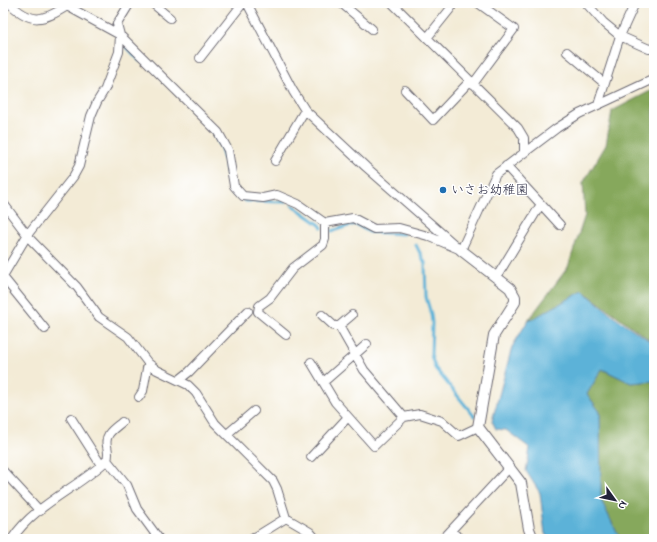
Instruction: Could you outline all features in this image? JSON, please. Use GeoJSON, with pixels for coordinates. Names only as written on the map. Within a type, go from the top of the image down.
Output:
{"type":"FeatureCollection","features":[{"type":"Feature","properties":{"kind":"street"},"geometry":{"type":"LineString","coordinates":[[9,3],[24,16],[42,19],[48,18],[68,6],[120,35],[218,132],[228,150],[234,186],[243,196],[264,198],[277,195],[298,204],[325,223],[353,218],[374,229],[399,228],[428,236],[460,250]]}},
{"type":"Feature","properties":{"kind":"street"},"geometry":{"type":"LineString","coordinates":[[45,330],[3,277],[28,234],[73,177],[79,166],[91,116],[97,102],[105,90],[119,52],[120,35],[117,24],[130,3]]}},
{"type":"Feature","properties":{"kind":"street"},"geometry":{"type":"LineString","coordinates":[[152,3],[170,18]]}},
{"type":"Feature","properties":{"kind":"street"},"geometry":{"type":"LineString","coordinates":[[200,58],[244,3]]}},
{"type":"Feature","properties":{"kind":"street"},"geometry":{"type":"LineString","coordinates":[[247,3],[293,91],[305,110],[366,167],[460,250],[510,288],[515,297],[515,302],[494,335],[478,427],[521,483],[528,529],[533,539]]}},
{"type":"Feature","properties":{"kind":"street"},"geometry":{"type":"LineString","coordinates":[[341,3],[372,29]]}},
{"type":"Feature","properties":{"kind":"street"},"geometry":{"type":"LineString","coordinates":[[392,3],[518,128],[524,138],[524,153]]}},
{"type":"Feature","properties":{"kind":"street"},"geometry":{"type":"LineString","coordinates":[[405,90],[433,120],[471,83],[514,29],[478,3]]}},
{"type":"Feature","properties":{"kind":"street"},"geometry":{"type":"LineString","coordinates":[[586,3],[603,22],[620,36],[649,49],[654,48]]}},
{"type":"Feature","properties":{"kind":"street"},"geometry":{"type":"LineString","coordinates":[[598,105],[620,36],[634,3]]}},
{"type":"Feature","properties":{"kind":"street"},"geometry":{"type":"LineString","coordinates":[[427,38],[451,8]]}},
{"type":"Feature","properties":{"kind":"street"},"geometry":{"type":"LineString","coordinates":[[567,52],[604,83]]}},
{"type":"Feature","properties":{"kind":"street"},"geometry":{"type":"LineString","coordinates":[[460,250],[496,174],[557,128],[598,105],[654,79]]}},
{"type":"Feature","properties":{"kind":"street"},"geometry":{"type":"LineString","coordinates":[[275,161],[305,110]]}},
{"type":"Feature","properties":{"kind":"street"},"geometry":{"type":"LineString","coordinates":[[506,166],[560,225]]}},
{"type":"Feature","properties":{"kind":"street"},"geometry":{"type":"LineString","coordinates":[[3,203],[28,234],[77,287],[99,317],[128,337],[148,363],[157,370],[179,380],[196,393],[215,423],[228,434],[273,481],[277,488],[286,518],[310,532],[316,539]]}},
{"type":"Feature","properties":{"kind":"street"},"geometry":{"type":"LineString","coordinates":[[496,278],[541,204]]}},
{"type":"Feature","properties":{"kind":"street"},"geometry":{"type":"LineString","coordinates":[[286,335],[258,312],[259,306],[270,298],[293,268],[322,245],[325,239],[325,223]]}},
{"type":"Feature","properties":{"kind":"street"},"geometry":{"type":"LineString","coordinates":[[179,380],[189,372],[248,311]]}},
{"type":"Feature","properties":{"kind":"street"},"geometry":{"type":"LineString","coordinates":[[322,315],[334,326],[339,326],[352,315]]}},
{"type":"Feature","properties":{"kind":"street"},"geometry":{"type":"LineString","coordinates":[[339,326],[354,355],[364,370],[404,417]]}},
{"type":"Feature","properties":{"kind":"street"},"geometry":{"type":"LineString","coordinates":[[328,379],[367,344]]}},
{"type":"Feature","properties":{"kind":"street"},"geometry":{"type":"LineString","coordinates":[[311,362],[335,402],[374,446],[404,417],[420,414],[442,421],[459,436],[478,427]]}},
{"type":"Feature","properties":{"kind":"street"},"geometry":{"type":"LineString","coordinates":[[139,397],[143,391],[148,363]]}},
{"type":"Feature","properties":{"kind":"street"},"geometry":{"type":"LineString","coordinates":[[228,434],[254,410]]}},
{"type":"Feature","properties":{"kind":"street"},"geometry":{"type":"LineString","coordinates":[[311,456],[348,417]]}},
{"type":"Feature","properties":{"kind":"street"},"geometry":{"type":"LineString","coordinates":[[71,418],[104,462],[127,485],[136,508],[159,539]]}},
{"type":"Feature","properties":{"kind":"street"},"geometry":{"type":"LineString","coordinates":[[12,539],[17,532],[40,511],[104,462],[108,456],[106,441],[108,434],[122,422]]}},
{"type":"Feature","properties":{"kind":"street"},"geometry":{"type":"LineString","coordinates":[[443,539],[510,468]]}},
{"type":"Feature","properties":{"kind":"street"},"geometry":{"type":"LineString","coordinates":[[3,471],[40,511]]}},
{"type":"Feature","properties":{"kind":"street"},"geometry":{"type":"LineString","coordinates":[[252,539],[286,518]]}},
{"type":"Feature","properties":{"kind":"street"},"geometry":{"type":"LineString","coordinates":[[451,531],[461,539]]}},
{"type":"Feature","properties":{"kind":"green space"},"geometry":{"type":"Polygon","coordinates":[[[654,89],[654,343],[583,291],[527,322],[568,267],[585,215],[583,183],[606,145],[612,111],[654,89]]]}},
{"type":"Feature","properties":{"kind":"green space"},"geometry":{"type":"Polygon","coordinates":[[[602,369],[631,383],[654,381],[654,539],[620,539],[601,500],[600,412],[587,394],[602,369]]]}},
{"type":"Feature","properties":{"kind":"water"},"geometry":{"type":"Polygon","coordinates":[[[583,291],[615,317],[654,344],[654,381],[631,383],[602,369],[587,394],[600,412],[601,500],[620,539],[551,539],[545,534],[540,493],[526,471],[530,448],[506,430],[496,429],[492,421],[512,347],[527,322],[583,291]]]}},
{"type":"Feature","properties":{"kind":"waterway"},"geometry":{"type":"LineString","coordinates":[[126,46],[140,61]]}},
{"type":"Feature","properties":{"kind":"waterway"},"geometry":{"type":"LineString","coordinates":[[213,132],[221,147],[232,193],[246,201],[285,202]]}},
{"type":"Feature","properties":{"kind":"waterway"},"geometry":{"type":"LineString","coordinates":[[292,205],[322,228]]}},
{"type":"Feature","properties":{"kind":"waterway"},"geometry":{"type":"LineString","coordinates":[[332,231],[355,224],[369,232],[404,234]]}},
{"type":"Feature","properties":{"kind":"waterway"},"geometry":{"type":"LineString","coordinates":[[416,245],[425,263],[426,297],[432,323],[431,355],[435,368],[474,416]]}},
{"type":"Feature","properties":{"kind":"place","name":"いさお幼稚園"},"geometry":{"type":"Point","coordinates":[443,190]}}]}
